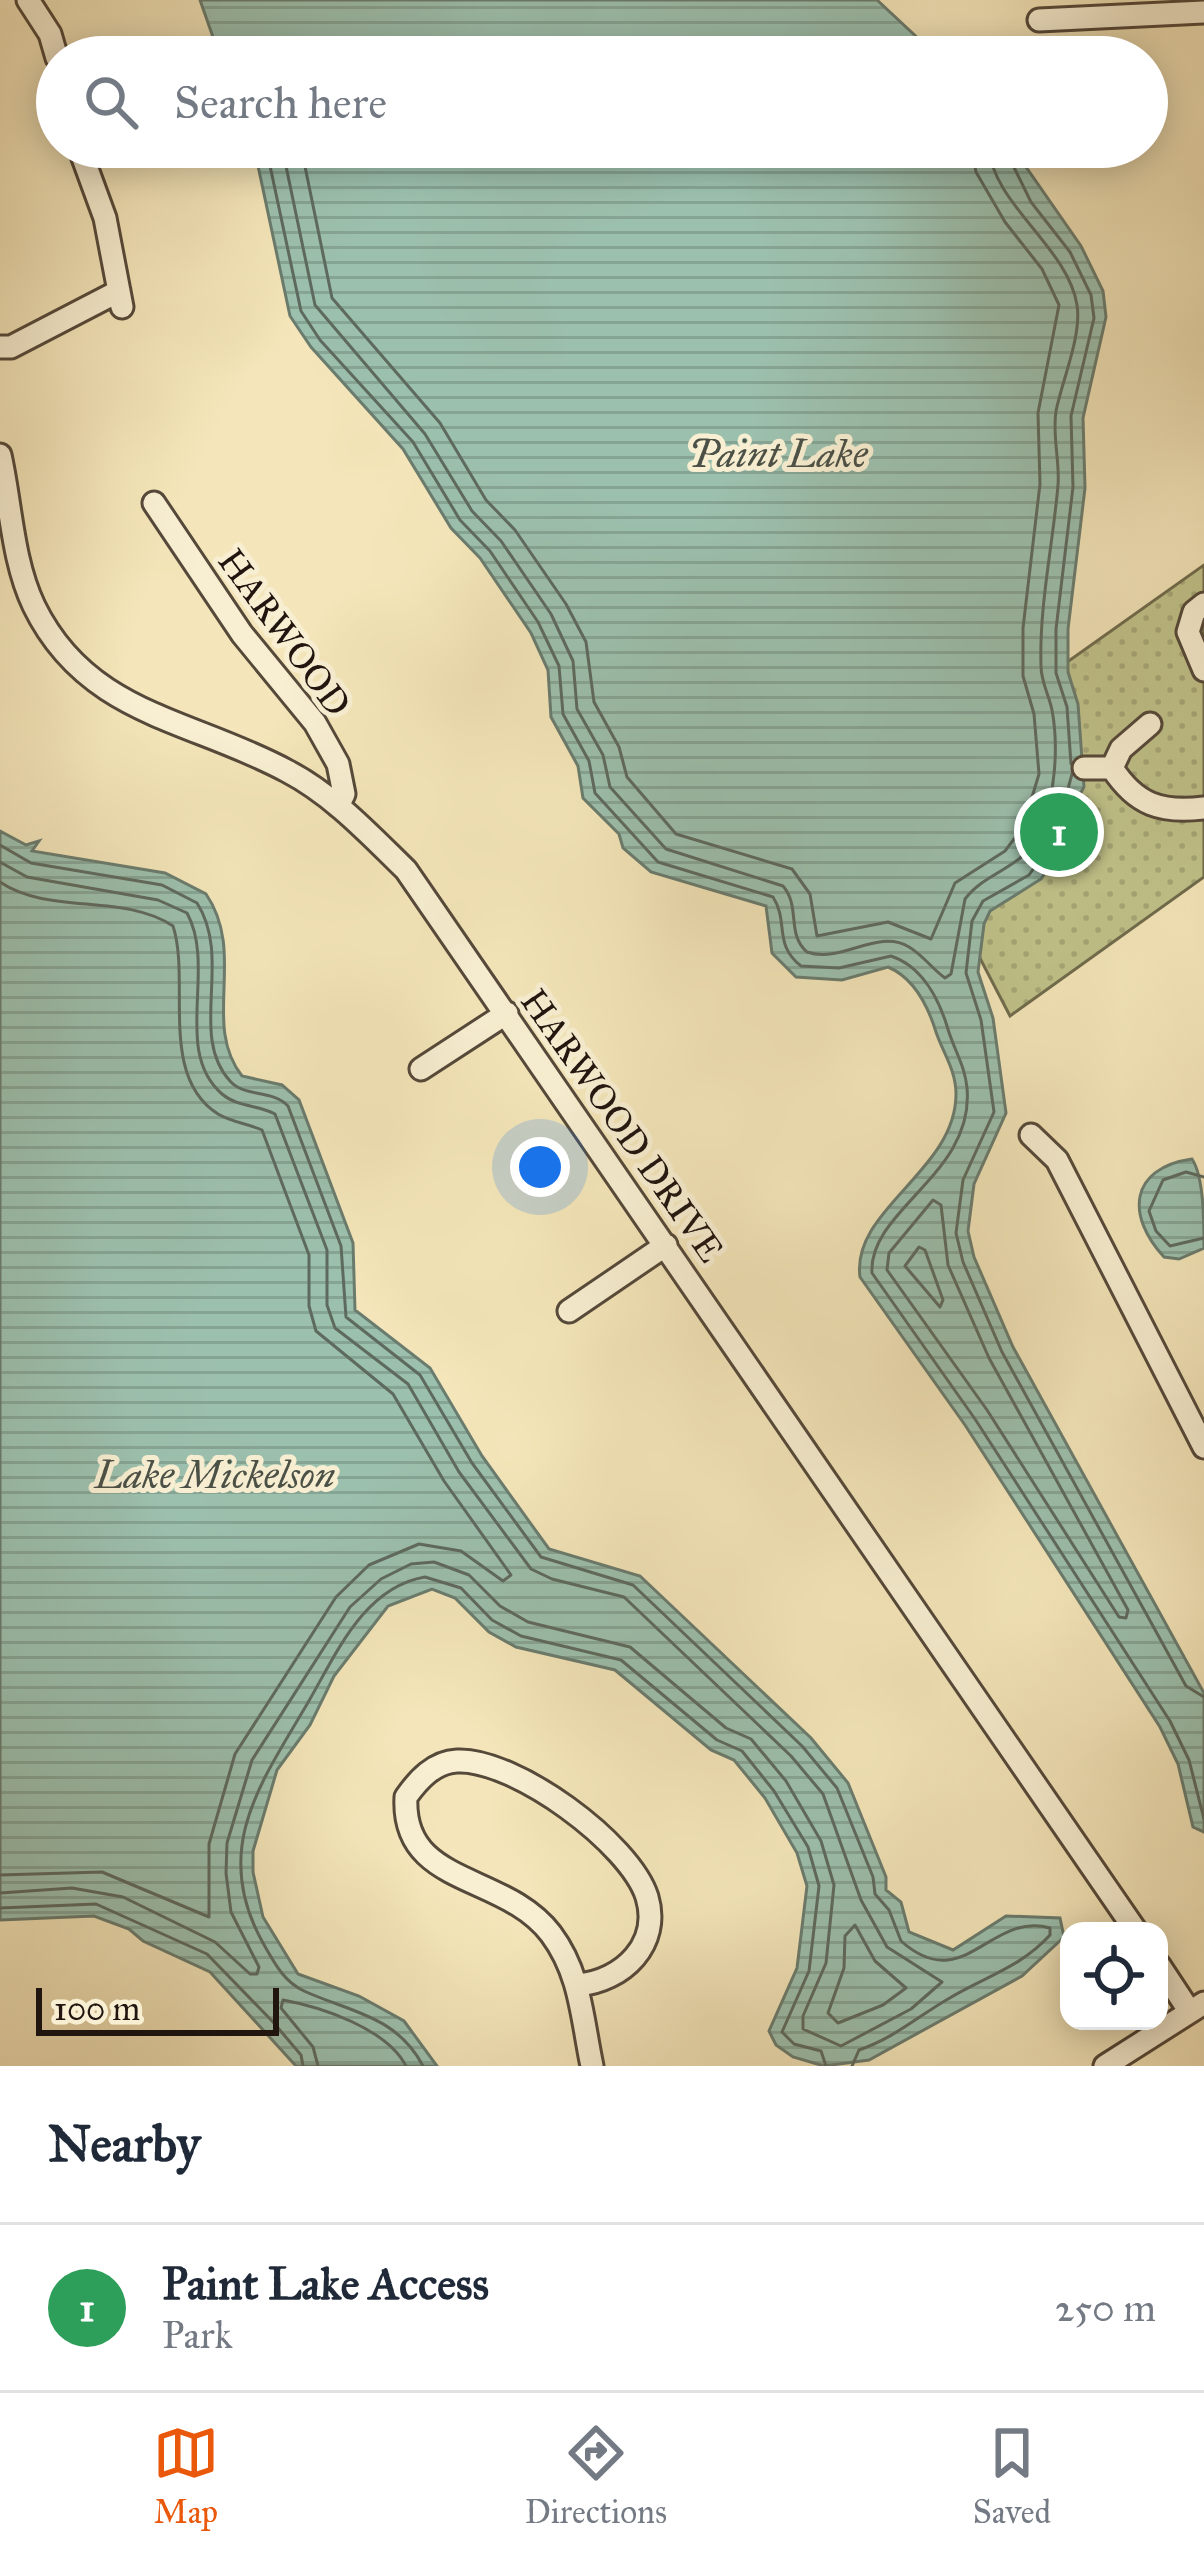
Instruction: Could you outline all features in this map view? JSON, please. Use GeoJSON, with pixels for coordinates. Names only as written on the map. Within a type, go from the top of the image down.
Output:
{"type":"FeatureCollection","features":[{"type":"Feature","properties":{"kind":"street"},"geometry":{"type":"LineString","coordinates":[[28,0],[51,36]]}},
{"type":"Feature","properties":{"kind":"street"},"geometry":{"type":"LineString","coordinates":[[1039,20],[1204,12]]}},
{"type":"Feature","properties":{"kind":"street"},"geometry":{"type":"LineString","coordinates":[[4,352],[120,299],[105,218],[87,168]]}},
{"type":"Feature","properties":{"kind":"street","name":"HARWOOD DRIVE"},"geometry":{"type":"LineString","coordinates":[[0,455],[32,601],[67,656],[95,684],[128,705],[289,771],[338,806],[406,870],[1130,1922]]}},
{"type":"Feature","properties":{"kind":"street","name":"HARWOOD"},"geometry":{"type":"LineString","coordinates":[[154,503],[242,634],[315,723],[338,764],[344,794],[338,806]]}},
{"type":"Feature","properties":{"kind":"street"},"geometry":{"type":"LineString","coordinates":[[1204,604],[1188,632],[1204,670]]}},
{"type":"Feature","properties":{"kind":"street"},"geometry":{"type":"LineString","coordinates":[[1112,768],[1121,749],[1150,724]]}},
{"type":"Feature","properties":{"kind":"street"},"geometry":{"type":"LineString","coordinates":[[1084,768],[1112,768]]}},
{"type":"Feature","properties":{"kind":"street"},"geometry":{"type":"LineString","coordinates":[[1112,768],[1130,796],[1168,811],[1204,808]]}},
{"type":"Feature","properties":{"kind":"street"},"geometry":{"type":"LineString","coordinates":[[421,1070],[507,1013]]}},
{"type":"Feature","properties":{"kind":"street"},"geometry":{"type":"LineString","coordinates":[[1031,1135],[1057,1160],[1204,1448]]}},
{"type":"Feature","properties":{"kind":"street"},"geometry":{"type":"LineString","coordinates":[[569,1311],[666,1245]]}},
{"type":"Feature","properties":{"kind":"street"},"geometry":{"type":"LineString","coordinates":[[578,1985],[615,1976],[646,1940],[651,1922],[637,1876],[568,1808],[533,1785],[489,1765],[457,1761],[436,1766],[406,1797],[405,1822],[417,1850],[433,1865],[482,1882],[533,1913],[552,1935],[578,1985],[592,2066]]}},
{"type":"Feature","properties":{"kind":"street"},"geometry":{"type":"LineString","coordinates":[[1105,2066],[1197,2007],[1168,1975]]}},
{"type":"Feature","properties":{"kind":"green space"},"geometry":{"type":"Polygon","coordinates":[[[1204,565],[1204,877],[1010,1016],[891,787],[1204,565]]]}},
{"type":"Feature","properties":{"kind":"water"},"geometry":{"type":"Polygon","coordinates":[[[200,0],[877,0],[916,36],[213,36],[200,0]]]}},
{"type":"Feature","properties":{"kind":"water","name":"Paint Lake"},"geometry":{"type":"Polygon","coordinates":[[[258,168],[1027,168],[1081,246],[1103,291],[1106,317],[1083,418],[1085,488],[1068,629],[1068,672],[1078,704],[1084,787],[1073,807],[1067,840],[1041,879],[990,911],[984,924],[978,972],[993,1018],[1006,1113],[974,1184],[968,1231],[974,1257],[1013,1347],[1204,1693],[1204,1832],[1193,1827],[1178,1764],[1160,1727],[965,1425],[860,1277],[862,1253],[871,1231],[940,1146],[952,1121],[954,1077],[924,1003],[905,978],[888,967],[842,980],[796,977],[772,953],[766,906],[651,872],[623,848],[619,834],[583,798],[578,766],[551,717],[548,670],[531,633],[480,558],[451,528],[403,449],[311,347],[290,316],[258,168]]]}},
{"type":"Feature","properties":{"kind":"water","name":"Lake Mickelson"},"geometry":{"type":"Polygon","coordinates":[[[0,831],[26,845],[39,841],[32,851],[165,873],[206,894],[223,940],[223,1011],[230,1056],[242,1076],[282,1085],[299,1100],[353,1243],[355,1310],[430,1368],[482,1456],[549,1549],[640,1576],[811,1738],[848,1783],[886,1877],[886,1890],[901,1902],[909,1932],[953,1950],[1006,1916],[1060,1918],[1061,1922],[1060,1941],[1022,1976],[869,2060],[824,2066],[793,2057],[776,2045],[769,2031],[797,1968],[807,1886],[797,1853],[765,1798],[734,1760],[711,1750],[615,1670],[516,1647],[489,1632],[455,1598],[432,1589],[388,1606],[334,1676],[310,1725],[277,1770],[253,1851],[253,1872],[263,1917],[298,1974],[359,1996],[404,2021],[437,2066],[296,2066],[210,1972],[143,1941],[129,1929],[94,1916],[0,1920],[0,831]]]}},
{"type":"Feature","properties":{"kind":"water"},"geometry":{"type":"Polygon","coordinates":[[[1192,1159],[1201,1188],[1204,1248],[1179,1259],[1164,1257],[1143,1226],[1140,1196],[1156,1172],[1192,1159]]]}},
{"type":"Feature","properties":{"kind":"place","name":"Paint Lake Access"},"geometry":{"type":"Point","coordinates":[1059,832]}}]}
